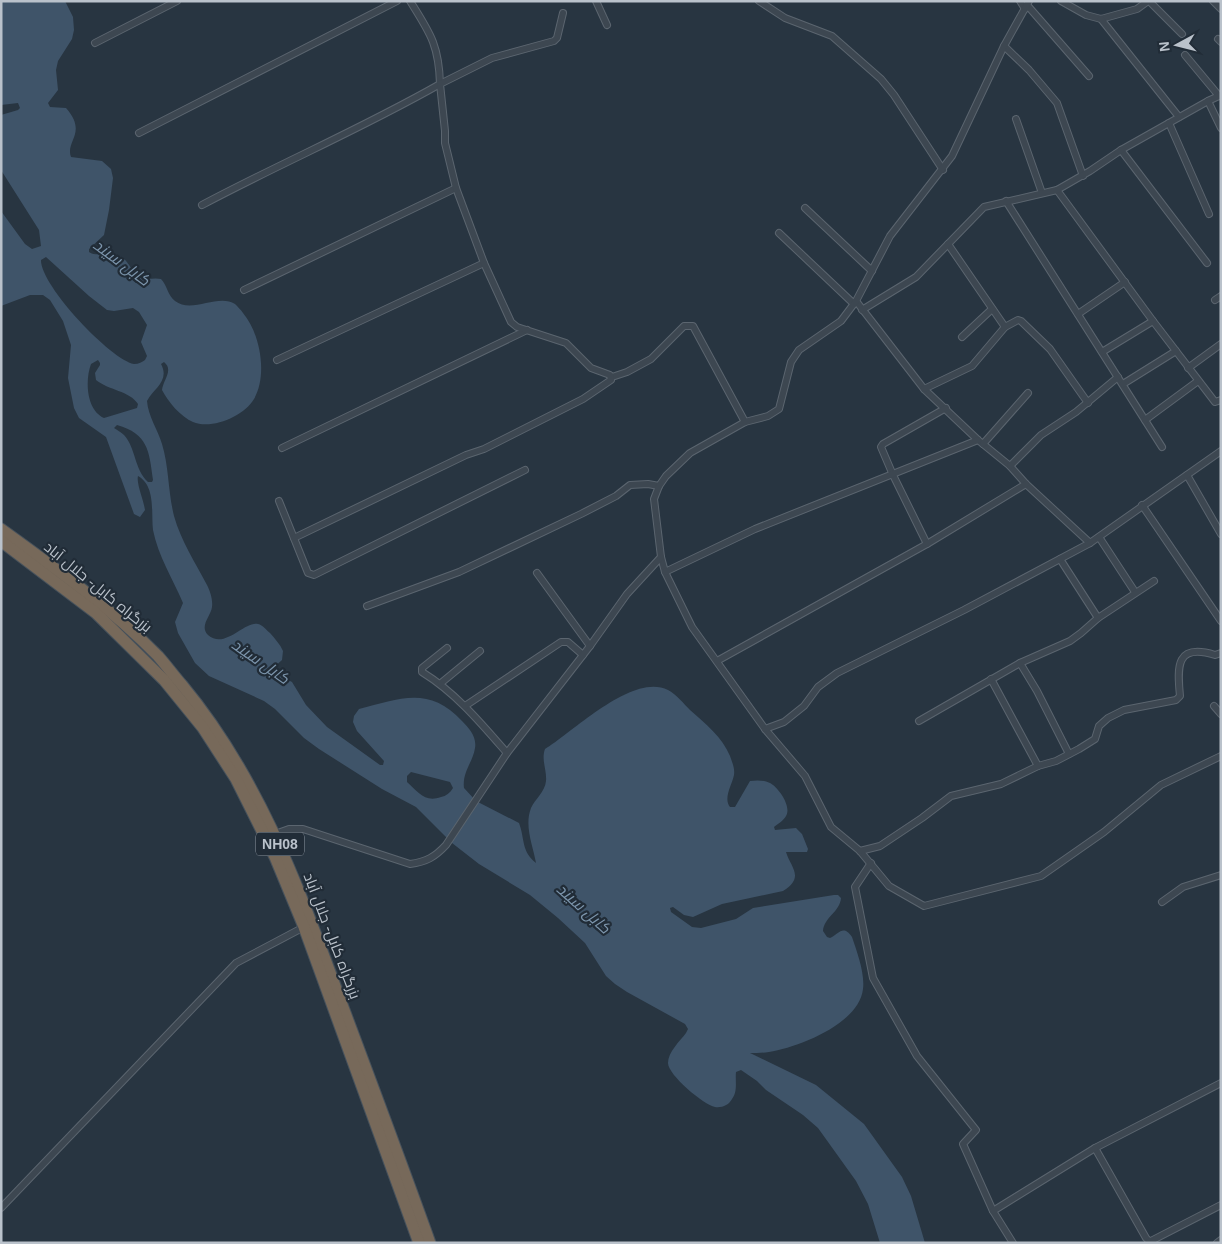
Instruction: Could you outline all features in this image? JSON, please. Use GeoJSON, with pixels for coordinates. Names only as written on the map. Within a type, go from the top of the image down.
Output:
{"type":"FeatureCollection","features":[{"type":"Feature","properties":{"kind":"highway","name":"بزرگراه کابل- جلال آباد"},"geometry":{"type":"LineString","coordinates":[[1,529],[158,656],[198,704],[242,770],[275,834],[279,855]]}},
{"type":"Feature","properties":{"kind":"highway","name":"بزرگراه کابل- جلال آباد"},"geometry":{"type":"LineString","coordinates":[[1,541],[99,609],[164,680],[203,728],[236,779],[279,855],[430,1243]]}},
{"type":"Feature","properties":{"kind":"highway","name":"بزرگراه کابل- جلال آباد"},"geometry":{"type":"LineString","coordinates":[[303,913],[304,927],[317,951],[419,1243]]}},
{"type":"Feature","properties":{"kind":"street"},"geometry":{"type":"LineString","coordinates":[[95,42],[177,1]]}},
{"type":"Feature","properties":{"kind":"street"},"geometry":{"type":"LineString","coordinates":[[139,133],[397,1]]}},
{"type":"Feature","properties":{"kind":"street"},"geometry":{"type":"LineString","coordinates":[[410,1],[434,40],[440,63],[446,149],[456,188],[484,263],[511,322],[517,327],[566,343],[590,368],[612,377]]}},
{"type":"Feature","properties":{"kind":"street"},"geometry":{"type":"LineString","coordinates":[[596,1],[607,25]]}},
{"type":"Feature","properties":{"kind":"street"},"geometry":{"type":"LineString","coordinates":[[759,1],[785,18],[832,36],[881,79],[894,95],[943,170]]}},
{"type":"Feature","properties":{"kind":"street"},"geometry":{"type":"LineString","coordinates":[[1020,1],[1027,5],[1090,76]]}},
{"type":"Feature","properties":{"kind":"street"},"geometry":{"type":"LineString","coordinates":[[1062,1],[1086,15],[1101,19],[1137,9],[1145,2],[1182,34]]}},
{"type":"Feature","properties":{"kind":"street"},"geometry":{"type":"LineString","coordinates":[[1213,1],[1221,9]]}},
{"type":"Feature","properties":{"kind":"street"},"geometry":{"type":"LineString","coordinates":[[1027,5],[1004,46],[952,156],[890,236],[855,302],[842,321],[800,350],[791,362],[779,409],[768,416],[745,422],[690,453],[666,476],[659,486],[654,499],[665,572],[692,627],[765,729],[805,776],[831,827],[860,851],[889,886],[924,906],[1041,876],[1104,832],[1161,785],[1221,756]]}},
{"type":"Feature","properties":{"kind":"street"},"geometry":{"type":"LineString","coordinates":[[202,205],[394,110],[492,58],[554,41],[563,13]]}},
{"type":"Feature","properties":{"kind":"street"},"geometry":{"type":"LineString","coordinates":[[1101,19],[1178,117]]}},
{"type":"Feature","properties":{"kind":"street"},"geometry":{"type":"LineString","coordinates":[[1004,46],[1039,81],[1057,103],[1083,176]]}},
{"type":"Feature","properties":{"kind":"street"},"geometry":{"type":"LineString","coordinates":[[862,310],[916,276],[984,207],[1057,190],[1178,117],[1220,96],[1185,55]]}},
{"type":"Feature","properties":{"kind":"street"},"geometry":{"type":"LineString","coordinates":[[1208,101],[1221,128]]}},
{"type":"Feature","properties":{"kind":"street"},"geometry":{"type":"LineString","coordinates":[[1016,118],[1042,193]]}},
{"type":"Feature","properties":{"kind":"street"},"geometry":{"type":"LineString","coordinates":[[1169,123],[1208,214]]}},
{"type":"Feature","properties":{"kind":"street"},"geometry":{"type":"LineString","coordinates":[[1121,150],[1208,263]]}},
{"type":"Feature","properties":{"kind":"street"},"geometry":{"type":"LineString","coordinates":[[244,290],[456,188]]}},
{"type":"Feature","properties":{"kind":"street"},"geometry":{"type":"LineString","coordinates":[[1057,190],[1198,381],[1215,402],[1221,400]]}},
{"type":"Feature","properties":{"kind":"street"},"geometry":{"type":"LineString","coordinates":[[1006,202],[1162,447]]}},
{"type":"Feature","properties":{"kind":"street"},"geometry":{"type":"LineString","coordinates":[[805,208],[872,270]]}},
{"type":"Feature","properties":{"kind":"street"},"geometry":{"type":"LineString","coordinates":[[779,233],[855,302],[924,389],[980,442],[1010,466],[1026,484],[1090,543]]}},
{"type":"Feature","properties":{"kind":"street"},"geometry":{"type":"LineString","coordinates":[[948,244],[1005,327]]}},
{"type":"Feature","properties":{"kind":"street"},"geometry":{"type":"LineString","coordinates":[[277,360],[484,263]]}},
{"type":"Feature","properties":{"kind":"street"},"geometry":{"type":"LineString","coordinates":[[1078,314],[1125,282]]}},
{"type":"Feature","properties":{"kind":"street"},"geometry":{"type":"LineString","coordinates":[[962,337],[992,309]]}},
{"type":"Feature","properties":{"kind":"street"},"geometry":{"type":"LineString","coordinates":[[924,389],[972,366],[1005,327],[1015,320],[1021,321],[1050,349],[1088,403]]}},
{"type":"Feature","properties":{"kind":"street"},"geometry":{"type":"LineString","coordinates":[[1102,352],[1153,321]]}},
{"type":"Feature","properties":{"kind":"street"},"geometry":{"type":"LineString","coordinates":[[294,538],[466,455],[484,449],[583,399],[611,380],[612,377],[627,372],[651,359],[684,326],[693,326],[745,422]]}},
{"type":"Feature","properties":{"kind":"street"},"geometry":{"type":"LineString","coordinates":[[282,448],[527,330]]}},
{"type":"Feature","properties":{"kind":"street"},"geometry":{"type":"LineString","coordinates":[[1188,368],[1221,344]]}},
{"type":"Feature","properties":{"kind":"street"},"geometry":{"type":"LineString","coordinates":[[1123,384],[1176,351]]}},
{"type":"Feature","properties":{"kind":"street"},"geometry":{"type":"LineString","coordinates":[[1010,466],[1041,435],[1088,403],[1118,377]]}},
{"type":"Feature","properties":{"kind":"street"},"geometry":{"type":"LineString","coordinates":[[1145,420],[1198,381]]}},
{"type":"Feature","properties":{"kind":"street"},"geometry":{"type":"LineString","coordinates":[[665,572],[755,530],[980,442],[1028,393]]}},
{"type":"Feature","properties":{"kind":"street"},"geometry":{"type":"LineString","coordinates":[[927,544],[881,446],[946,408]]}},
{"type":"Feature","properties":{"kind":"street"},"geometry":{"type":"LineString","coordinates":[[765,729],[784,722],[804,706],[818,687],[837,673],[964,610],[1090,543],[1221,451]]}},
{"type":"Feature","properties":{"kind":"street"},"geometry":{"type":"LineString","coordinates":[[279,501],[308,573],[314,575],[525,470]]}},
{"type":"Feature","properties":{"kind":"street"},"geometry":{"type":"LineString","coordinates":[[1187,474],[1221,534]]}},
{"type":"Feature","properties":{"kind":"street"},"geometry":{"type":"LineString","coordinates":[[367,606],[459,572],[581,514],[616,496],[630,485],[648,484],[659,486]]}},
{"type":"Feature","properties":{"kind":"street"},"geometry":{"type":"LineString","coordinates":[[717,661],[927,544],[1026,484]]}},
{"type":"Feature","properties":{"kind":"street"},"geometry":{"type":"LineString","coordinates":[[1142,505],[1221,621]]}},
{"type":"Feature","properties":{"kind":"street"},"geometry":{"type":"LineString","coordinates":[[1099,536],[1135,592]]}},
{"type":"Feature","properties":{"kind":"street"},"geometry":{"type":"LineString","coordinates":[[275,834],[289,829],[303,829],[410,864],[423,862],[436,855],[446,844],[490,776],[590,646],[627,594],[662,557]]}},
{"type":"Feature","properties":{"kind":"street"},"geometry":{"type":"LineString","coordinates":[[1060,559],[1098,618]]}},
{"type":"Feature","properties":{"kind":"street"},"geometry":{"type":"LineString","coordinates":[[537,574],[590,646]]}},
{"type":"Feature","properties":{"kind":"street"},"geometry":{"type":"LineString","coordinates":[[919,720],[1020,663],[1070,640],[1135,592],[1154,581]]}},
{"type":"Feature","properties":{"kind":"street"},"geometry":{"type":"LineString","coordinates":[[465,706],[561,642],[568,642],[583,655]]}},
{"type":"Feature","properties":{"kind":"street"},"geometry":{"type":"LineString","coordinates":[[447,648],[421,670],[441,683],[465,706],[507,753]]}},
{"type":"Feature","properties":{"kind":"street"},"geometry":{"type":"LineString","coordinates":[[441,683],[480,651]]}},
{"type":"Feature","properties":{"kind":"street"},"geometry":{"type":"LineString","coordinates":[[860,851],[880,846],[951,796],[1001,784],[1038,766],[1056,761],[1095,739],[1100,726],[1108,718],[1124,710],[1176,700],[1180,696],[1178,671],[1180,660],[1189,654],[1203,652],[1215,655],[1221,653]]}},
{"type":"Feature","properties":{"kind":"street"},"geometry":{"type":"LineString","coordinates":[[1020,663],[1069,754]]}},
{"type":"Feature","properties":{"kind":"street"},"geometry":{"type":"LineString","coordinates":[[990,679],[1038,766]]}},
{"type":"Feature","properties":{"kind":"street"},"geometry":{"type":"LineString","coordinates":[[1214,706],[1221,714]]}},
{"type":"Feature","properties":{"kind":"street"},"geometry":{"type":"LineString","coordinates":[[871,864],[855,888],[873,978],[917,1056],[976,1130],[963,1144],[993,1211],[1013,1243]]}},
{"type":"Feature","properties":{"kind":"street"},"geometry":{"type":"LineString","coordinates":[[1162,902],[1183,887],[1221,875]]}},
{"type":"Feature","properties":{"kind":"street"},"geometry":{"type":"LineString","coordinates":[[1,1208],[236,963],[304,927]]}},
{"type":"Feature","properties":{"kind":"street"},"geometry":{"type":"LineString","coordinates":[[993,1211],[1095,1148],[1221,1083]]}},
{"type":"Feature","properties":{"kind":"street"},"geometry":{"type":"LineString","coordinates":[[1095,1148],[1150,1242],[1221,1205]]}},
{"type":"Feature","properties":{"kind":"street"},"geometry":{"type":"LineString","coordinates":[[1217,1243],[1221,1240]]}},
{"type":"Feature","properties":{"kind":"water","name":"کابل سيند"},"geometry":{"type":"Polygon","coordinates":[[[1,1],[65,1],[73,17],[74,30],[72,39],[58,61],[56,70],[58,90],[48,103],[50,107],[66,108],[75,124],[76,130],[70,151],[71,157],[102,161],[111,169],[113,178],[104,235],[89,249],[89,252],[120,256],[138,276],[146,279],[161,279],[173,299],[182,304],[197,305],[228,301],[235,304],[249,321],[254,332],[260,354],[261,378],[254,399],[243,411],[227,420],[209,424],[193,422],[184,417],[171,404],[162,390],[168,372],[167,365],[164,362],[161,364],[164,375],[162,380],[147,401],[149,412],[164,453],[174,516],[184,543],[211,596],[212,607],[205,625],[208,635],[214,639],[221,639],[253,624],[263,626],[276,639],[283,651],[282,660],[272,669],[272,672],[292,682],[306,705],[327,727],[380,765],[383,765],[384,761],[357,731],[353,722],[354,716],[359,709],[400,699],[413,698],[438,703],[450,710],[472,733],[475,740],[474,753],[466,772],[464,788],[476,801],[519,823],[528,854],[536,863],[528,822],[531,808],[545,785],[545,749],[604,706],[621,696],[638,689],[654,687],[668,690],[674,694],[713,731],[727,749],[734,770],[727,800],[730,807],[735,807],[750,781],[760,780],[770,783],[777,788],[787,807],[786,816],[774,827],[775,830],[796,828],[802,834],[808,849],[807,852],[786,852],[795,872],[795,877],[790,886],[783,891],[722,904],[693,917],[684,915],[673,907],[670,908],[671,912],[692,927],[701,928],[736,919],[753,908],[834,895],[838,895],[841,898],[838,907],[826,922],[823,931],[830,938],[841,931],[846,931],[852,937],[863,976],[863,989],[859,1002],[851,1013],[826,1032],[796,1045],[766,1052],[750,1053],[816,1085],[864,1124],[902,1177],[911,1196],[925,1243],[880,1243],[868,1204],[856,1181],[818,1128],[803,1115],[766,1090],[741,1070],[736,1072],[736,1089],[729,1103],[725,1106],[715,1107],[703,1101],[680,1082],[668,1063],[672,1051],[688,1029],[685,1024],[615,984],[606,976],[585,943],[558,918],[530,895],[479,864],[452,843],[416,807],[382,789],[319,749],[304,738],[275,709],[264,701],[209,676],[195,663],[178,633],[175,622],[183,603],[155,540],[152,500],[148,486],[138,476],[145,510],[140,517],[134,514],[106,437],[79,418],[74,408],[68,378],[71,345],[63,321],[50,300],[43,295],[30,295],[1,306],[1,211],[25,244],[32,249],[41,246],[39,230],[1,170],[1,115],[20,108],[18,103],[1,105],[1,1]],[[46,257],[41,260],[44,271],[52,286],[78,320],[94,336],[123,359],[134,364],[145,360],[147,356],[141,342],[147,325],[139,312],[133,308],[114,311],[107,310],[46,257]],[[98,360],[91,364],[88,378],[88,394],[90,402],[98,414],[104,418],[137,408],[138,404],[130,396],[96,380],[95,373],[100,363],[98,360]],[[117,425],[114,428],[128,440],[143,477],[148,482],[152,482],[148,452],[141,438],[135,433],[117,425]],[[411,772],[407,776],[407,782],[426,798],[443,797],[453,788],[450,782],[411,772]]]}}]}
